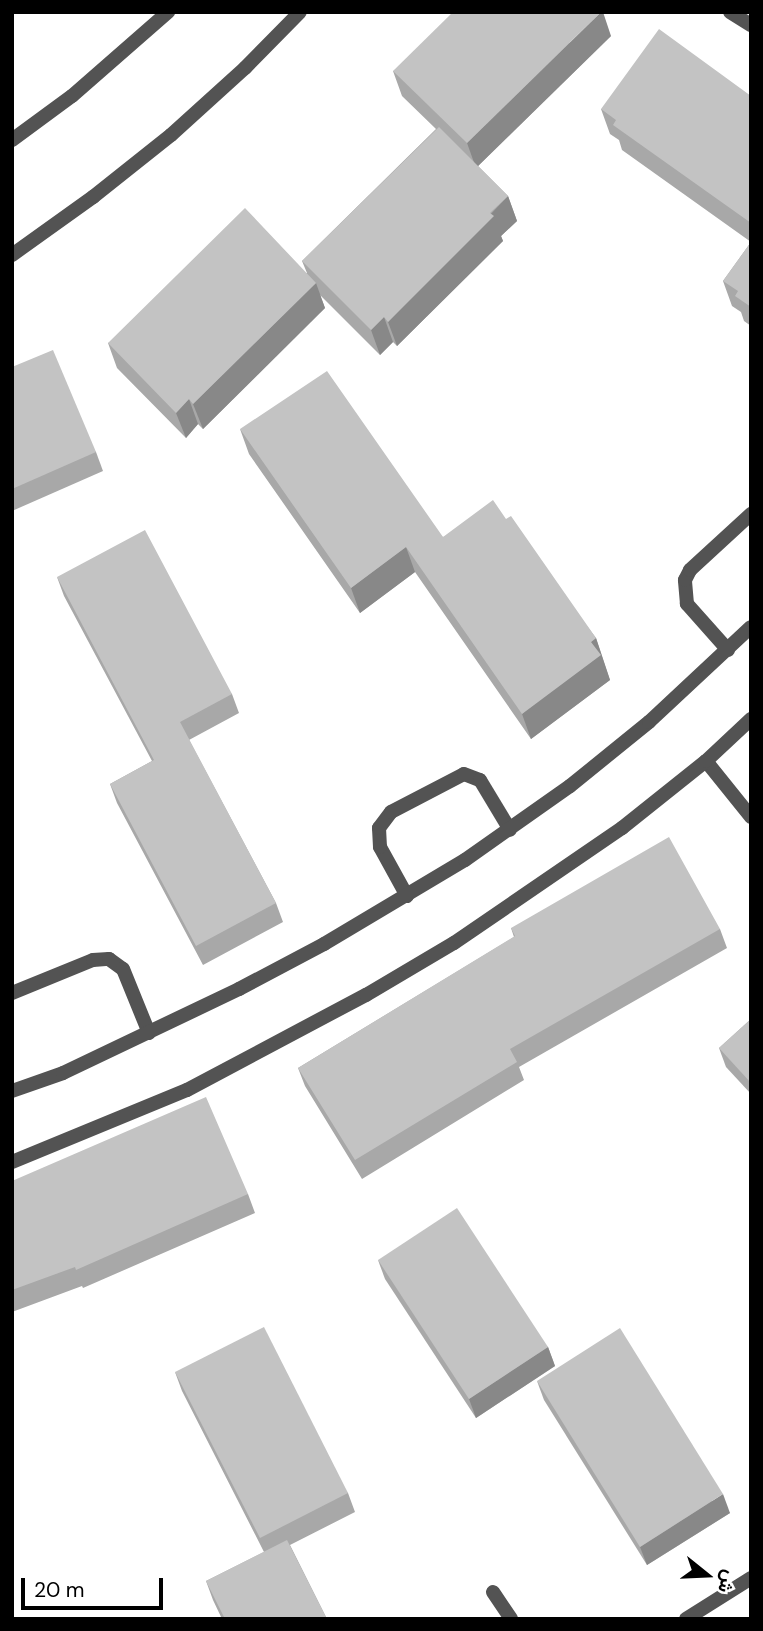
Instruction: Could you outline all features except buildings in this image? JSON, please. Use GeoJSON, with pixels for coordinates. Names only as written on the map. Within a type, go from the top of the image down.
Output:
{"type":"FeatureCollection","features":[{"type":"Feature","properties":{"kind":"street"},"geometry":{"type":"LineString","coordinates":[[12,141],[72,96],[168,12]]}},
{"type":"Feature","properties":{"kind":"street"},"geometry":{"type":"LineString","coordinates":[[12,255],[93,197],[171,135],[245,68],[300,12]]}},
{"type":"Feature","properties":{"kind":"street"},"geometry":{"type":"LineString","coordinates":[[730,12],[751,25]]}},
{"type":"Feature","properties":{"kind":"street"},"geometry":{"type":"LineString","coordinates":[[729,650],[687,604],[685,580],[690,570],[751,514]]}},
{"type":"Feature","properties":{"kind":"street"},"geometry":{"type":"LineString","coordinates":[[12,1091],[63,1073],[251,983],[407,896],[510,830],[649,722],[751,627]]}},
{"type":"Feature","properties":{"kind":"street"},"geometry":{"type":"LineString","coordinates":[[12,1162],[187,1090],[366,995],[540,887],[622,828],[706,761],[751,719]]}},
{"type":"Feature","properties":{"kind":"street"},"geometry":{"type":"LineString","coordinates":[[706,761],[751,817]]}},
{"type":"Feature","properties":{"kind":"street"},"geometry":{"type":"LineString","coordinates":[[407,896],[380,847],[379,828],[391,812],[464,774],[480,780],[510,830]]}},
{"type":"Feature","properties":{"kind":"street"},"geometry":{"type":"LineString","coordinates":[[12,993],[93,960],[109,959],[123,969],[149,1033]]}},
{"type":"Feature","properties":{"kind":"street"},"geometry":{"type":"LineString","coordinates":[[686,1619],[751,1578]]}},
{"type":"Feature","properties":{"kind":"street"},"geometry":{"type":"LineString","coordinates":[[493,1592],[510,1619]]}}]}
